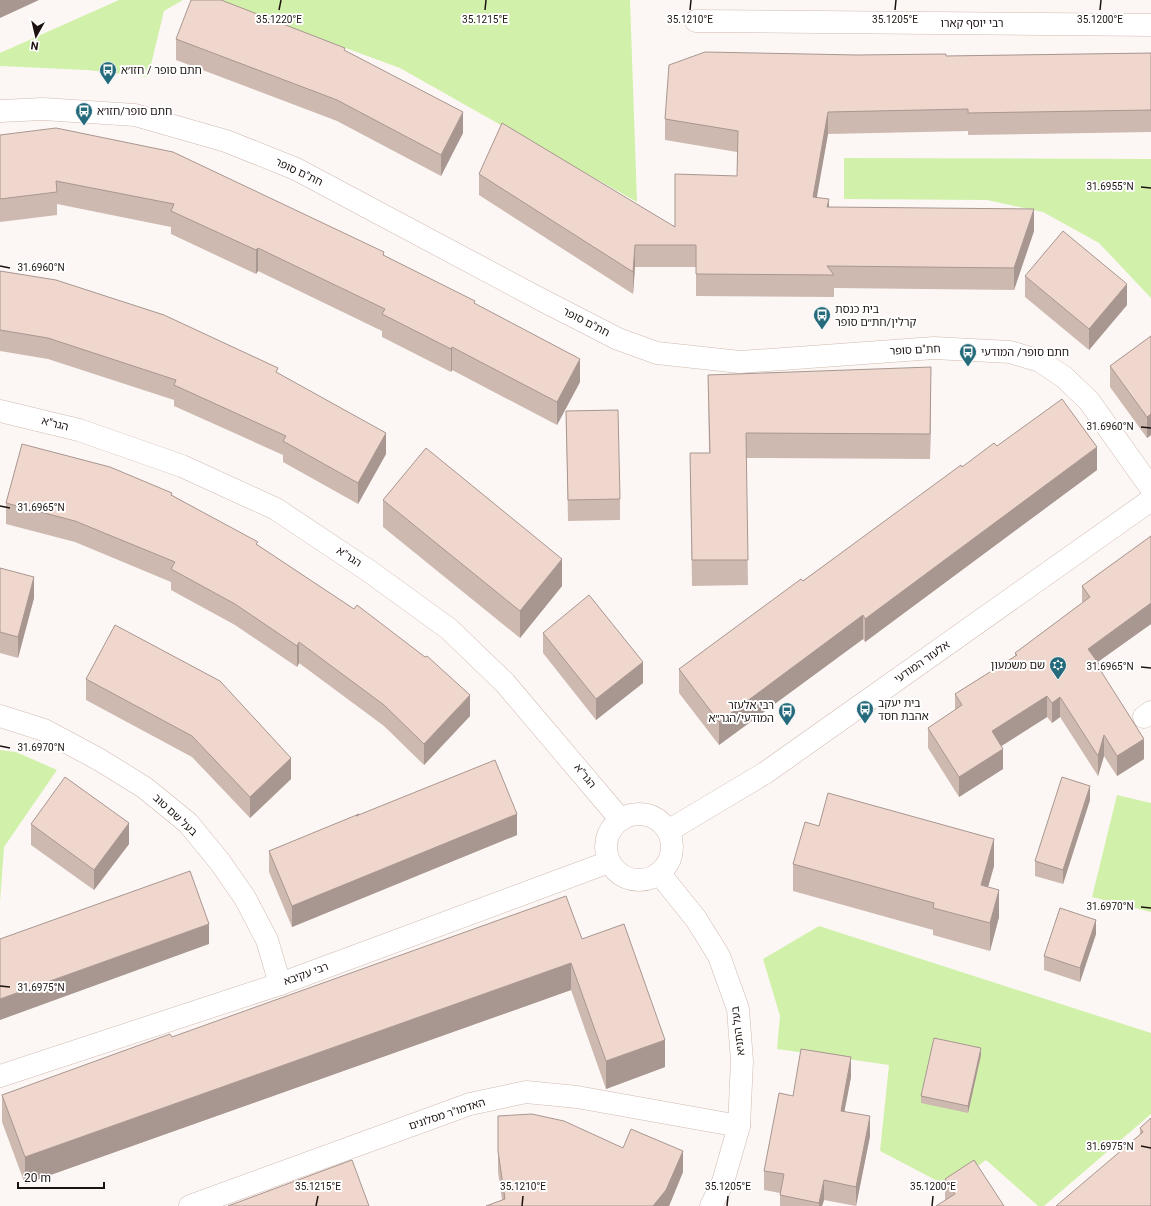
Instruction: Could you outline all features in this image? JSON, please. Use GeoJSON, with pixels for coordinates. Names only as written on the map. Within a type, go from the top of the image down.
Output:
{"type":"FeatureCollection","features":[{"type":"Feature","properties":{"kind":"street","name":"רבי יוסף קארו"},"geometry":{"type":"LineString","coordinates":[[696,21],[1151,25]]}},
{"type":"Feature","properties":{"kind":"street","name":"חת\"ם סופר"},"geometry":{"type":"LineString","coordinates":[[0,111],[43,109],[135,115],[226,141],[296,169],[618,339],[657,353],[740,362],[934,348],[1010,352],[1040,361],[1064,377],[1089,401],[1151,488]]}},
{"type":"Feature","properties":{"kind":"street","name":"הגר\"א"},"geometry":{"type":"LineString","coordinates":[[0,411],[79,430],[182,466],[276,509],[369,571],[449,629],[505,683],[571,758],[621,820]]}},
{"type":"Feature","properties":{"kind":"street","name":"אלעזר המודעי"},"geometry":{"type":"LineString","coordinates":[[668,831],[765,773],[1151,500]]}},
{"type":"Feature","properties":{"kind":"street","name":"בעל שם טוב"},"geometry":{"type":"LineString","coordinates":[[0,716],[44,730],[100,760],[145,788],[188,823],[220,862],[245,898],[267,940],[280,984]]}},
{"type":"Feature","properties":{"kind":"street"},"geometry":{"type":"LineString","coordinates":[[642,814],[652,817],[661,823],[668,831],[672,849],[665,866],[659,873],[650,878],[631,878],[622,875],[609,862],[606,843],[614,826],[621,820],[631,815],[642,814]]}},
{"type":"Feature","properties":{"kind":"street","name":"רבי עקיבא"},"geometry":{"type":"LineString","coordinates":[[0,1076],[280,984],[609,862]]}},
{"type":"Feature","properties":{"kind":"street","name":"בעל התניא"},"geometry":{"type":"LineString","coordinates":[[659,873],[696,919],[719,956],[738,1009],[742,1061],[739,1126],[723,1182],[711,1206]]}},
{"type":"Feature","properties":{"kind":"street","name":"האדמו\"ר מסלונים"},"geometry":{"type":"LineString","coordinates":[[190,1206],[470,1104],[526,1092],[577,1097],[739,1126]]}},
{"type":"Feature","properties":{"kind":"green space"},"geometry":{"type":"Polygon","coordinates":[[[119,0],[183,0],[164,11],[148,77],[87,70],[0,66],[0,53],[119,0]]]}},
{"type":"Feature","properties":{"kind":"green space"},"geometry":{"type":"Polygon","coordinates":[[[193,0],[630,0],[637,202],[400,68],[239,9],[193,0]]]}},
{"type":"Feature","properties":{"kind":"green space"},"geometry":{"type":"Polygon","coordinates":[[[844,158],[1151,159],[1151,298],[1099,243],[1043,212],[987,200],[844,199],[844,158]]]}},
{"type":"Feature","properties":{"kind":"green space"},"geometry":{"type":"Polygon","coordinates":[[[0,750],[16,752],[57,770],[4,847],[0,902],[0,750]]]}},
{"type":"Feature","properties":{"kind":"green space"},"geometry":{"type":"Polygon","coordinates":[[[1117,795],[1151,803],[1151,912],[1092,897],[1117,795]]]}},
{"type":"Feature","properties":{"kind":"green space"},"geometry":{"type":"Polygon","coordinates":[[[819,926],[1151,1033],[1151,1114],[1044,1206],[1038,1206],[986,1160],[949,1187],[880,1151],[889,1065],[777,1049],[780,1016],[763,959],[819,926]]]}},
{"type":"Feature","properties":{"kind":"building"},"geometry":{"type":"Polygon","coordinates":[[[191,0],[221,0],[345,48],[344,50],[463,112],[441,155],[337,100],[176,39],[191,0]]]}},
{"type":"Feature","properties":{"kind":"building"},"geometry":{"type":"Polygon","coordinates":[[[705,52],[857,55],[946,54],[946,56],[1151,53],[1151,110],[968,113],[968,109],[828,112],[813,197],[829,199],[827,207],[1034,209],[1014,268],[827,266],[834,275],[696,274],[696,245],[635,245],[633,272],[479,174],[502,123],[675,227],[675,174],[737,176],[738,131],[665,119],[669,65],[705,52]]]}},
{"type":"Feature","properties":{"kind":"building"},"geometry":{"type":"Polygon","coordinates":[[[56,128],[173,152],[384,252],[383,255],[475,301],[474,303],[580,359],[557,402],[452,347],[451,349],[382,314],[385,309],[258,248],[256,250],[171,211],[174,204],[56,181],[57,192],[0,199],[0,135],[56,128]]]}},
{"type":"Feature","properties":{"kind":"building"},"geometry":{"type":"Polygon","coordinates":[[[1063,231],[1127,284],[1089,329],[1025,276],[1063,231]]]}},
{"type":"Feature","properties":{"kind":"building"},"geometry":{"type":"Polygon","coordinates":[[[0,271],[56,280],[164,315],[278,368],[276,372],[386,433],[358,483],[283,441],[286,436],[174,385],[176,380],[48,338],[0,330],[0,271]]]}},
{"type":"Feature","properties":{"kind":"building"},"geometry":{"type":"Polygon","coordinates":[[[1151,336],[1151,414],[1147,417],[1110,366],[1151,336]]]}},
{"type":"Feature","properties":{"kind":"building"},"geometry":{"type":"Polygon","coordinates":[[[931,367],[930,434],[746,433],[748,560],[692,560],[690,453],[710,453],[708,375],[931,367]]]}},
{"type":"Feature","properties":{"kind":"building"},"geometry":{"type":"Polygon","coordinates":[[[1062,399],[1097,447],[865,619],[863,615],[719,722],[679,669],[801,579],[803,581],[961,465],[962,467],[994,443],[997,446],[1062,399]]]}},
{"type":"Feature","properties":{"kind":"building"},"geometry":{"type":"Polygon","coordinates":[[[618,410],[620,499],[568,500],[566,411],[618,410]]]}},
{"type":"Feature","properties":{"kind":"building"},"geometry":{"type":"Polygon","coordinates":[[[22,444],[110,467],[172,493],[171,495],[258,542],[256,544],[354,609],[357,605],[425,657],[427,656],[470,695],[424,744],[384,705],[299,642],[297,646],[235,604],[171,569],[175,562],[75,521],[6,503],[22,444]]]}},
{"type":"Feature","properties":{"kind":"building"},"geometry":{"type":"Polygon","coordinates":[[[426,448],[562,559],[520,611],[383,500],[426,448]]]}},
{"type":"Feature","properties":{"kind":"building"},"geometry":{"type":"Polygon","coordinates":[[[1151,536],[1151,603],[1088,649],[1101,667],[1099,668],[1144,739],[1117,756],[1104,735],[1098,756],[1060,697],[1052,703],[1047,696],[992,731],[1003,749],[959,777],[928,728],[962,705],[955,694],[1017,655],[1015,653],[1090,597],[1082,586],[1151,536]]]}},
{"type":"Feature","properties":{"kind":"building"},"geometry":{"type":"Polygon","coordinates":[[[0,568],[34,577],[18,637],[0,632],[0,568]]]}},
{"type":"Feature","properties":{"kind":"building"},"geometry":{"type":"Polygon","coordinates":[[[589,595],[643,662],[596,699],[543,633],[589,595]]]}},
{"type":"Feature","properties":{"kind":"building"},"geometry":{"type":"Polygon","coordinates":[[[115,625],[220,681],[291,758],[250,797],[192,736],[86,679],[115,625]]]}},
{"type":"Feature","properties":{"kind":"building"},"geometry":{"type":"Polygon","coordinates":[[[495,760],[517,814],[292,906],[269,851],[495,760]]]}},
{"type":"Feature","properties":{"kind":"building"},"geometry":{"type":"Polygon","coordinates":[[[65,777],[129,823],[94,870],[31,824],[65,777]]]}},
{"type":"Feature","properties":{"kind":"building"},"geometry":{"type":"Polygon","coordinates":[[[1062,777],[1090,786],[1063,870],[1035,861],[1062,777]]]}},
{"type":"Feature","properties":{"kind":"building"},"geometry":{"type":"Polygon","coordinates":[[[828,793],[994,839],[981,885],[999,890],[990,923],[933,908],[934,903],[793,864],[805,822],[819,826],[828,793]]]}},
{"type":"Feature","properties":{"kind":"building"},"geometry":{"type":"Polygon","coordinates":[[[190,871],[209,924],[0,999],[0,939],[190,871]]]}},
{"type":"Feature","properties":{"kind":"building"},"geometry":{"type":"Polygon","coordinates":[[[566,896],[582,939],[624,924],[665,1040],[606,1061],[571,963],[25,1157],[2,1095],[170,1034],[172,1037],[566,896]]]}},
{"type":"Feature","properties":{"kind":"building"},"geometry":{"type":"Polygon","coordinates":[[[1060,908],[1096,920],[1080,968],[1044,956],[1060,908]]]}},
{"type":"Feature","properties":{"kind":"building"},"geometry":{"type":"Polygon","coordinates":[[[934,1038],[981,1048],[968,1106],[921,1096],[934,1038]]]}},
{"type":"Feature","properties":{"kind":"building"},"geometry":{"type":"Polygon","coordinates":[[[801,1049],[851,1057],[841,1111],[870,1116],[856,1187],[824,1180],[819,1203],[780,1195],[784,1174],[764,1171],[779,1093],[793,1096],[801,1049]]]}},
{"type":"Feature","properties":{"kind":"building"},"geometry":{"type":"Polygon","coordinates":[[[532,1114],[564,1121],[623,1148],[631,1129],[683,1151],[666,1190],[653,1206],[486,1206],[505,1199],[498,1151],[498,1116],[532,1114]]]}},
{"type":"Feature","properties":{"kind":"building"},"geometry":{"type":"Polygon","coordinates":[[[1151,1118],[1151,1206],[1056,1206],[1143,1132],[1140,1128],[1151,1118]]]}},
{"type":"Feature","properties":{"kind":"building"},"geometry":{"type":"Polygon","coordinates":[[[352,1160],[369,1206],[228,1206],[352,1160]]]}},
{"type":"Feature","properties":{"kind":"building"},"geometry":{"type":"Polygon","coordinates":[[[974,1160],[1004,1206],[936,1206],[955,1194],[945,1179],[974,1160]]]}},
{"type":"Feature","properties":{"kind":"place","name":"חתם סופר / חזו׳א"},"geometry":{"type":"Point","coordinates":[108,85]}},
{"type":"Feature","properties":{"kind":"place","name":"חתם סופר/חזו׳א"},"geometry":{"type":"Point","coordinates":[84,126]}},
{"type":"Feature","properties":{"kind":"place","name":"בית כנסת קרלין/חת״ם סופר"},"geometry":{"type":"Point","coordinates":[822,330]}},
{"type":"Feature","properties":{"kind":"place","name":"חתם סופר/ המודעי"},"geometry":{"type":"Point","coordinates":[968,367]}},
{"type":"Feature","properties":{"kind":"place","name":"שם משמעון"},"geometry":{"type":"Point","coordinates":[1058,680]}},
{"type":"Feature","properties":{"kind":"place","name":"בית יעקב אהבת חסד"},"geometry":{"type":"Point","coordinates":[865,724]}},
{"type":"Feature","properties":{"kind":"place","name":"רבי אלעזר המודעי/הגר״א"},"geometry":{"type":"Point","coordinates":[787,726]}}]}
